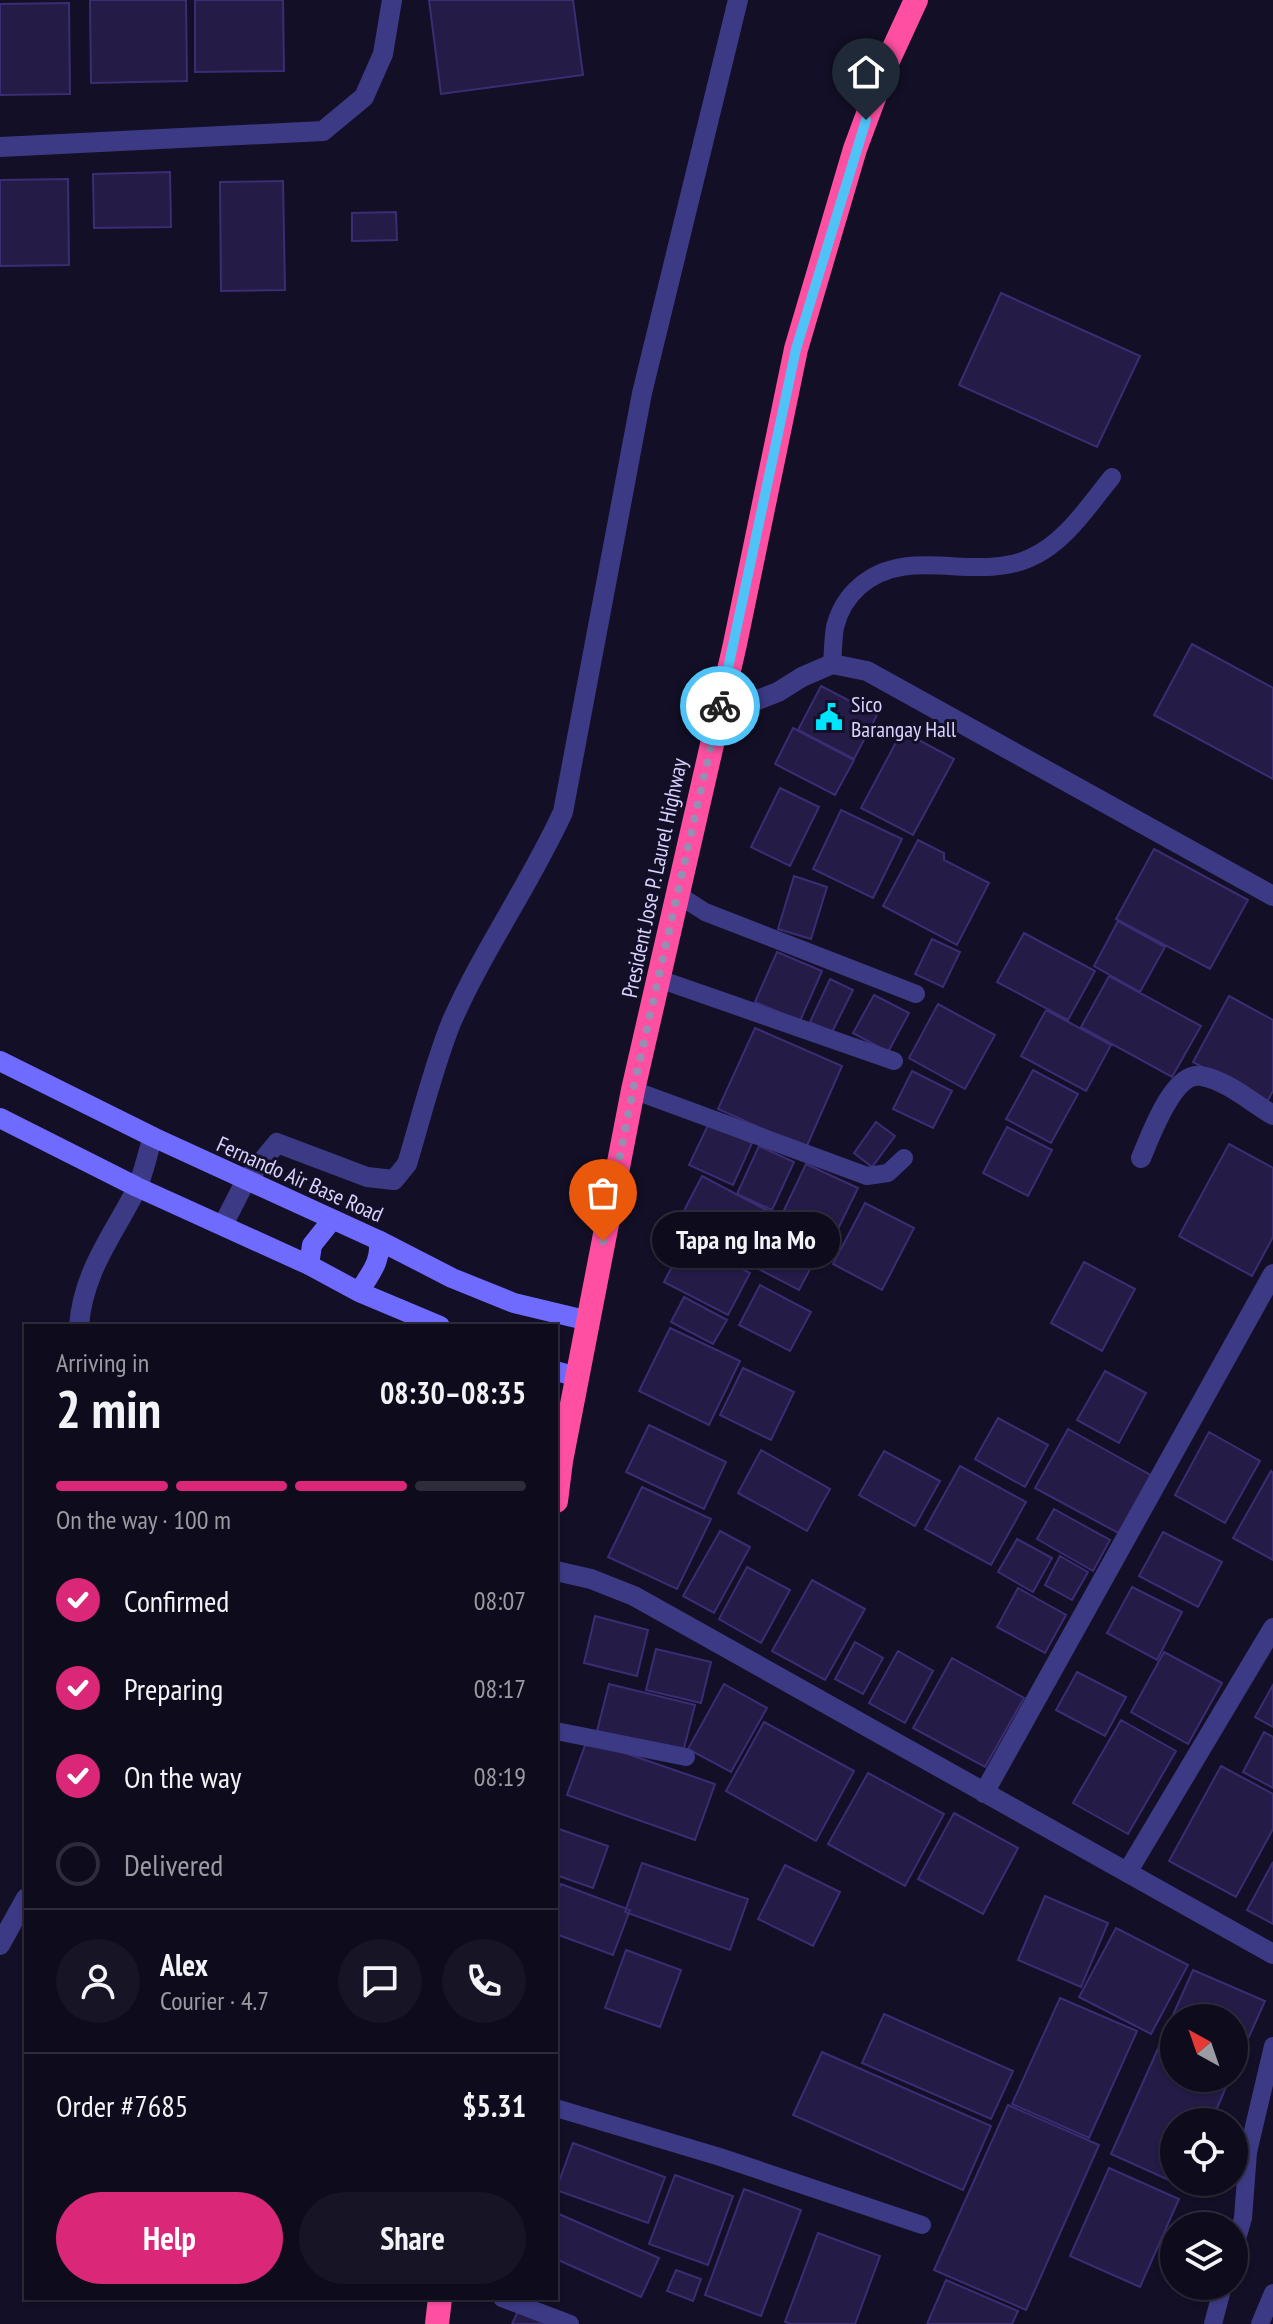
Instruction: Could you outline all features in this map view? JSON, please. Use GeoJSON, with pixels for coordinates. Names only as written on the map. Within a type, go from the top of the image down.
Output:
{"type":"FeatureCollection","features":[{"type":"Feature","properties":{"kind":"highway","name":"President Jose P. Laurel Highway"},"geometry":{"type":"LineString","coordinates":[[558,1478],[567,1374],[589,1321],[633,1090],[738,629],[796,349],[855,149],[887,63],[916,0]]}},
{"type":"Feature","properties":{"kind":"highway"},"geometry":{"type":"LineString","coordinates":[[437,2324],[440,2300]]}},
{"type":"Feature","properties":{"kind":"street"},"geometry":{"type":"LineString","coordinates":[[0,147],[323,131],[364,97],[383,54],[392,0]]}},
{"type":"Feature","properties":{"kind":"street"},"geometry":{"type":"LineString","coordinates":[[223,1225],[245,1182],[277,1143],[367,1177],[394,1180],[407,1164],[451,1024],[563,812],[642,393],[738,0]]}},
{"type":"Feature","properties":{"kind":"street"},"geometry":{"type":"LineString","coordinates":[[717,716],[778,692],[819,668],[832,664],[867,671],[1273,896]]}},
{"type":"Feature","properties":{"kind":"street","name":"Fernando Air Base Road"},"geometry":{"type":"LineString","coordinates":[[0,1061],[245,1182],[378,1240],[452,1278],[514,1303],[589,1321]]}},
{"type":"Feature","properties":{"kind":"street"},"geometry":{"type":"LineString","coordinates":[[1141,1158],[1166,1101],[1185,1079],[1197,1075],[1216,1081],[1273,1115]]}},
{"type":"Feature","properties":{"kind":"street"},"geometry":{"type":"LineString","coordinates":[[0,1118],[137,1187],[309,1265],[359,1292],[435,1324]]}},
{"type":"Feature","properties":{"kind":"street"},"geometry":{"type":"LineString","coordinates":[[79,1324],[81,1300],[99,1255],[137,1187],[153,1137]]}},
{"type":"Feature","properties":{"kind":"street"},"geometry":{"type":"LineString","coordinates":[[309,1265],[312,1245],[332,1220]]}},
{"type":"Feature","properties":{"kind":"street"},"geometry":{"type":"LineString","coordinates":[[359,1292],[381,1251],[378,1240]]}},
{"type":"Feature","properties":{"kind":"street"},"geometry":{"type":"LineString","coordinates":[[984,1793],[1273,1274]]}},
{"type":"Feature","properties":{"kind":"street"},"geometry":{"type":"LineString","coordinates":[[558,1571],[591,1579],[634,1596],[1273,1954]]}},
{"type":"Feature","properties":{"kind":"street"},"geometry":{"type":"LineString","coordinates":[[1128,1871],[1273,1628]]}},
{"type":"Feature","properties":{"kind":"street"},"geometry":{"type":"LineString","coordinates":[[0,1945],[24,1902]]}},
{"type":"Feature","properties":{"kind":"lane"},"geometry":{"type":"LineString","coordinates":[[832,664],[835,626],[847,597],[870,577],[899,565],[971,568],[1001,566],[1031,558],[1072,525],[1112,477]]}},
{"type":"Feature","properties":{"kind":"lane"},"geometry":{"type":"LineString","coordinates":[[677,894],[705,912],[916,994]]}},
{"type":"Feature","properties":{"kind":"lane"},"geometry":{"type":"LineString","coordinates":[[659,979],[894,1061]]}},
{"type":"Feature","properties":{"kind":"lane"},"geometry":{"type":"LineString","coordinates":[[633,1090],[867,1176],[888,1173],[904,1158]]}},
{"type":"Feature","properties":{"kind":"lane"},"geometry":{"type":"LineString","coordinates":[[558,1731],[686,1757]]}},
{"type":"Feature","properties":{"kind":"lane"},"geometry":{"type":"LineString","coordinates":[[1243,2212],[1248,2152],[1273,2046]]}},
{"type":"Feature","properties":{"kind":"lane"},"geometry":{"type":"LineString","coordinates":[[558,2109],[720,2157],[922,2225]]}},
{"type":"Feature","properties":{"kind":"lane"},"geometry":{"type":"LineString","coordinates":[[1260,2324],[1273,2293]]}},
{"type":"Feature","properties":{"kind":"lane"},"geometry":{"type":"LineString","coordinates":[[507,2300],[570,2324]]}},
{"type":"Feature","properties":{"kind":"lane"},"geometry":{"type":"LineString","coordinates":[[1213,2324],[1219,2300]]}},
{"type":"Feature","properties":{"kind":"building"},"geometry":{"type":"Polygon","coordinates":[[[90,0],[186,0],[187,81],[91,83],[90,0]]]}},
{"type":"Feature","properties":{"kind":"building"},"geometry":{"type":"Polygon","coordinates":[[[195,0],[283,0],[284,71],[195,72],[195,0]]]}},
{"type":"Feature","properties":{"kind":"building"},"geometry":{"type":"Polygon","coordinates":[[[429,0],[573,0],[583,75],[441,94],[429,0]]]}},
{"type":"Feature","properties":{"kind":"building"},"geometry":{"type":"Polygon","coordinates":[[[69,3],[70,94],[0,95],[0,4],[69,3]]]}},
{"type":"Feature","properties":{"kind":"building"},"geometry":{"type":"Polygon","coordinates":[[[170,172],[171,227],[94,228],[93,174],[170,172]]]}},
{"type":"Feature","properties":{"kind":"building"},"geometry":{"type":"Polygon","coordinates":[[[68,179],[69,265],[0,266],[0,180],[68,179]]]}},
{"type":"Feature","properties":{"kind":"building"},"geometry":{"type":"Polygon","coordinates":[[[283,181],[285,290],[221,291],[220,182],[283,181]]]}},
{"type":"Feature","properties":{"kind":"building"},"geometry":{"type":"Polygon","coordinates":[[[396,212],[397,240],[352,241],[352,213],[396,212]]]}},
{"type":"Feature","properties":{"kind":"building"},"geometry":{"type":"Polygon","coordinates":[[[1001,293],[1140,356],[1097,447],[959,385],[1001,293]]]}},
{"type":"Feature","properties":{"kind":"building"},"geometry":{"type":"Polygon","coordinates":[[[1192,644],[1273,688],[1273,779],[1154,715],[1192,644]]]}},
{"type":"Feature","properties":{"kind":"building"},"geometry":{"type":"Polygon","coordinates":[[[821,686],[877,715],[854,759],[798,730],[821,686]]]}},
{"type":"Feature","properties":{"kind":"building"},"geometry":{"type":"Polygon","coordinates":[[[793,728],[854,760],[835,795],[775,764],[793,728]]]}},
{"type":"Feature","properties":{"kind":"building"},"geometry":{"type":"Polygon","coordinates":[[[902,731],[954,759],[913,835],[861,808],[902,731]]]}},
{"type":"Feature","properties":{"kind":"building"},"geometry":{"type":"Polygon","coordinates":[[[780,788],[819,807],[790,866],[751,847],[780,788]]]}},
{"type":"Feature","properties":{"kind":"building"},"geometry":{"type":"Polygon","coordinates":[[[841,810],[902,839],[873,898],[813,869],[841,810]]]}},
{"type":"Feature","properties":{"kind":"building"},"geometry":{"type":"Polygon","coordinates":[[[918,840],[944,853],[944,860],[989,883],[957,945],[883,906],[918,840]]]}},
{"type":"Feature","properties":{"kind":"building"},"geometry":{"type":"Polygon","coordinates":[[[1154,849],[1248,900],[1210,969],[1116,919],[1154,849]]]}},
{"type":"Feature","properties":{"kind":"building"},"geometry":{"type":"Polygon","coordinates":[[[794,876],[827,887],[811,939],[778,929],[794,876]]]}},
{"type":"Feature","properties":{"kind":"building"},"geometry":{"type":"Polygon","coordinates":[[[1118,921],[1165,947],[1140,992],[1094,966],[1118,921]]]}},
{"type":"Feature","properties":{"kind":"building"},"geometry":{"type":"Polygon","coordinates":[[[1024,933],[1095,971],[1068,1020],[997,982],[1024,933]]]}},
{"type":"Feature","properties":{"kind":"building"},"geometry":{"type":"Polygon","coordinates":[[[932,939],[960,952],[943,987],[915,974],[932,939]]]}},
{"type":"Feature","properties":{"kind":"building"},"geometry":{"type":"Polygon","coordinates":[[[777,952],[822,971],[800,1021],[755,1002],[777,952]]]}},
{"type":"Feature","properties":{"kind":"building"},"geometry":{"type":"Polygon","coordinates":[[[1109,976],[1201,1026],[1172,1077],[1081,1027],[1109,976]]]}},
{"type":"Feature","properties":{"kind":"building"},"geometry":{"type":"Polygon","coordinates":[[[830,979],[853,990],[832,1032],[810,1022],[830,979]]]}},
{"type":"Feature","properties":{"kind":"building"},"geometry":{"type":"Polygon","coordinates":[[[874,995],[909,1013],[888,1052],[853,1033],[874,995]]]}},
{"type":"Feature","properties":{"kind":"building"},"geometry":{"type":"Polygon","coordinates":[[[1229,996],[1273,1020],[1273,1091],[1267,1102],[1193,1062],[1229,996]]]}},
{"type":"Feature","properties":{"kind":"building"},"geometry":{"type":"Polygon","coordinates":[[[938,1004],[995,1035],[965,1089],[909,1058],[938,1004]]]}},
{"type":"Feature","properties":{"kind":"building"},"geometry":{"type":"Polygon","coordinates":[[[1046,1010],[1111,1045],[1086,1091],[1021,1056],[1046,1010]]]}},
{"type":"Feature","properties":{"kind":"building"},"geometry":{"type":"Polygon","coordinates":[[[755,1028],[842,1066],[806,1148],[718,1109],[755,1028]]]}},
{"type":"Feature","properties":{"kind":"building"},"geometry":{"type":"Polygon","coordinates":[[[1033,1070],[1078,1094],[1051,1143],[1006,1119],[1033,1070]]]}},
{"type":"Feature","properties":{"kind":"building"},"geometry":{"type":"Polygon","coordinates":[[[912,1071],[952,1091],[933,1128],[893,1109],[912,1071]]]}},
{"type":"Feature","properties":{"kind":"building"},"geometry":{"type":"Polygon","coordinates":[[[876,1122],[895,1136],[872,1167],[854,1153],[876,1122]]]}},
{"type":"Feature","properties":{"kind":"building"},"geometry":{"type":"Polygon","coordinates":[[[709,1123],[752,1143],[733,1185],[689,1165],[709,1123]]]}},
{"type":"Feature","properties":{"kind":"building"},"geometry":{"type":"Polygon","coordinates":[[[1007,1127],[1052,1150],[1028,1196],[983,1173],[1007,1127]]]}},
{"type":"Feature","properties":{"kind":"building"},"geometry":{"type":"Polygon","coordinates":[[[1229,1144],[1273,1168],[1273,1237],[1252,1276],[1179,1236],[1229,1144]]]}},
{"type":"Feature","properties":{"kind":"building"},"geometry":{"type":"Polygon","coordinates":[[[759,1146],[794,1162],[772,1210],[737,1194],[759,1146]]]}},
{"type":"Feature","properties":{"kind":"building"},"geometry":{"type":"Polygon","coordinates":[[[806,1164],[858,1188],[836,1233],[784,1210],[806,1164]]]}},
{"type":"Feature","properties":{"kind":"building"},"geometry":{"type":"Polygon","coordinates":[[[702,1176],[825,1241],[799,1290],[676,1226],[702,1176]]]}},
{"type":"Feature","properties":{"kind":"building"},"geometry":{"type":"Polygon","coordinates":[[[865,1203],[914,1228],[882,1290],[833,1264],[865,1203]]]}},
{"type":"Feature","properties":{"kind":"building"},"geometry":{"type":"Polygon","coordinates":[[[686,1240],[750,1273],[728,1315],[664,1282],[686,1240]]]}},
{"type":"Feature","properties":{"kind":"building"},"geometry":{"type":"Polygon","coordinates":[[[1084,1262],[1135,1289],[1102,1351],[1051,1323],[1084,1262]]]}},
{"type":"Feature","properties":{"kind":"building"},"geometry":{"type":"Polygon","coordinates":[[[760,1285],[811,1312],[790,1351],[739,1325],[760,1285]]]}},
{"type":"Feature","properties":{"kind":"building"},"geometry":{"type":"Polygon","coordinates":[[[684,1297],[727,1320],[713,1344],[671,1322],[684,1297]]]}},
{"type":"Feature","properties":{"kind":"building"},"geometry":{"type":"Polygon","coordinates":[[[670,1328],[740,1361],[709,1425],[639,1391],[670,1328]]]}},
{"type":"Feature","properties":{"kind":"building"},"geometry":{"type":"Polygon","coordinates":[[[743,1368],[794,1392],[771,1440],[720,1415],[743,1368]]]}},
{"type":"Feature","properties":{"kind":"building"},"geometry":{"type":"Polygon","coordinates":[[[1105,1371],[1146,1393],[1119,1443],[1077,1420],[1105,1371]]]}},
{"type":"Feature","properties":{"kind":"building"},"geometry":{"type":"Polygon","coordinates":[[[998,1418],[1048,1445],[1025,1487],[975,1459],[998,1418]]]}},
{"type":"Feature","properties":{"kind":"building"},"geometry":{"type":"Polygon","coordinates":[[[649,1425],[726,1462],[704,1509],[626,1472],[649,1425]]]}},
{"type":"Feature","properties":{"kind":"building"},"geometry":{"type":"Polygon","coordinates":[[[1068,1429],[1154,1477],[1122,1535],[1035,1488],[1068,1429]]]}},
{"type":"Feature","properties":{"kind":"building"},"geometry":{"type":"Polygon","coordinates":[[[1209,1432],[1260,1461],[1225,1523],[1175,1495],[1209,1432]]]}},
{"type":"Feature","properties":{"kind":"building"},"geometry":{"type":"Polygon","coordinates":[[[761,1450],[830,1489],[807,1531],[738,1493],[761,1450]]]}},
{"type":"Feature","properties":{"kind":"building"},"geometry":{"type":"Polygon","coordinates":[[[884,1451],[940,1481],[915,1526],[859,1495],[884,1451]]]}},
{"type":"Feature","properties":{"kind":"building"},"geometry":{"type":"Polygon","coordinates":[[[960,1466],[1026,1502],[991,1565],[925,1529],[960,1466]]]}},
{"type":"Feature","properties":{"kind":"building"},"geometry":{"type":"Polygon","coordinates":[[[1271,1471],[1273,1473],[1273,1560],[1233,1538],[1271,1471]]]}},
{"type":"Feature","properties":{"kind":"building"},"geometry":{"type":"Polygon","coordinates":[[[642,1487],[711,1519],[677,1589],[608,1557],[642,1487]]]}},
{"type":"Feature","properties":{"kind":"building"},"geometry":{"type":"Polygon","coordinates":[[[1054,1509],[1110,1540],[1093,1571],[1037,1539],[1054,1509]]]}},
{"type":"Feature","properties":{"kind":"building"},"geometry":{"type":"Polygon","coordinates":[[[720,1531],[750,1547],[714,1613],[683,1596],[720,1531]]]}},
{"type":"Feature","properties":{"kind":"building"},"geometry":{"type":"Polygon","coordinates":[[[1163,1532],[1222,1562],[1198,1607],[1139,1576],[1163,1532]]]}},
{"type":"Feature","properties":{"kind":"building"},"geometry":{"type":"Polygon","coordinates":[[[1017,1539],[1052,1558],[1033,1592],[998,1572],[1017,1539]]]}},
{"type":"Feature","properties":{"kind":"building"},"geometry":{"type":"Polygon","coordinates":[[[1060,1556],[1088,1572],[1072,1600],[1045,1585],[1060,1556]]]}},
{"type":"Feature","properties":{"kind":"building"},"geometry":{"type":"Polygon","coordinates":[[[747,1567],[790,1590],[761,1643],[719,1619],[747,1567]]]}},
{"type":"Feature","properties":{"kind":"building"},"geometry":{"type":"Polygon","coordinates":[[[812,1580],[865,1609],[825,1680],[772,1651],[812,1580]]]}},
{"type":"Feature","properties":{"kind":"building"},"geometry":{"type":"Polygon","coordinates":[[[1132,1587],[1182,1612],[1157,1660],[1107,1633],[1132,1587]]]}},
{"type":"Feature","properties":{"kind":"building"},"geometry":{"type":"Polygon","coordinates":[[[1018,1588],[1066,1615],[1045,1653],[997,1627],[1018,1588]]]}},
{"type":"Feature","properties":{"kind":"building"},"geometry":{"type":"Polygon","coordinates":[[[595,1616],[648,1630],[637,1676],[584,1663],[595,1616]]]}},
{"type":"Feature","properties":{"kind":"building"},"geometry":{"type":"Polygon","coordinates":[[[855,1642],[883,1658],[863,1694],[835,1679],[855,1642]]]}},
{"type":"Feature","properties":{"kind":"building"},"geometry":{"type":"Polygon","coordinates":[[[656,1649],[711,1662],[701,1703],[646,1690],[656,1649]]]}},
{"type":"Feature","properties":{"kind":"building"},"geometry":{"type":"Polygon","coordinates":[[[898,1651],[933,1671],[905,1723],[869,1703],[898,1651]]]}},
{"type":"Feature","properties":{"kind":"building"},"geometry":{"type":"Polygon","coordinates":[[[1164,1652],[1222,1683],[1188,1744],[1131,1712],[1164,1652]]]}},
{"type":"Feature","properties":{"kind":"building"},"geometry":{"type":"Polygon","coordinates":[[[952,1658],[1024,1698],[985,1767],[913,1728],[952,1658]]]}},
{"type":"Feature","properties":{"kind":"building"},"geometry":{"type":"Polygon","coordinates":[[[1077,1672],[1126,1697],[1105,1736],[1056,1710],[1077,1672]]]}},
{"type":"Feature","properties":{"kind":"building"},"geometry":{"type":"Polygon","coordinates":[[[609,1684],[695,1705],[683,1752],[597,1731],[609,1684]]]}},
{"type":"Feature","properties":{"kind":"building"},"geometry":{"type":"Polygon","coordinates":[[[724,1684],[767,1708],[731,1772],[688,1749],[724,1684]]]}},
{"type":"Feature","properties":{"kind":"building"},"geometry":{"type":"Polygon","coordinates":[[[1273,1685],[1273,1727],[1255,1717],[1273,1685]]]}},
{"type":"Feature","properties":{"kind":"building"},"geometry":{"type":"Polygon","coordinates":[[[1121,1720],[1176,1751],[1128,1834],[1073,1803],[1121,1720]]]}},
{"type":"Feature","properties":{"kind":"building"},"geometry":{"type":"Polygon","coordinates":[[[764,1722],[854,1771],[816,1841],[726,1791],[764,1722]]]}},
{"type":"Feature","properties":{"kind":"building"},"geometry":{"type":"Polygon","coordinates":[[[1264,1732],[1273,1737],[1273,1788],[1243,1772],[1264,1732]]]}},
{"type":"Feature","properties":{"kind":"building"},"geometry":{"type":"Polygon","coordinates":[[[587,1740],[715,1784],[695,1840],[567,1795],[587,1740]]]}},
{"type":"Feature","properties":{"kind":"building"},"geometry":{"type":"Polygon","coordinates":[[[1221,1766],[1273,1794],[1273,1829],[1236,1897],[1169,1861],[1221,1766]]]}},
{"type":"Feature","properties":{"kind":"building"},"geometry":{"type":"Polygon","coordinates":[[[868,1773],[944,1814],[905,1886],[828,1844],[868,1773]]]}},
{"type":"Feature","properties":{"kind":"building"},"geometry":{"type":"Polygon","coordinates":[[[954,1813],[1018,1848],[983,1914],[918,1879],[954,1813]]]}},
{"type":"Feature","properties":{"kind":"building"},"geometry":{"type":"Polygon","coordinates":[[[559,1829],[608,1846],[593,1888],[558,1876],[559,1829]]]}},
{"type":"Feature","properties":{"kind":"building"},"geometry":{"type":"Polygon","coordinates":[[[1273,1862],[1273,1924],[1247,1910],[1273,1862]]]}},
{"type":"Feature","properties":{"kind":"building"},"geometry":{"type":"Polygon","coordinates":[[[642,1863],[748,1899],[730,1950],[625,1912],[642,1863]]]}},
{"type":"Feature","properties":{"kind":"building"},"geometry":{"type":"Polygon","coordinates":[[[785,1865],[840,1892],[813,1946],[758,1919],[785,1865]]]}},
{"type":"Feature","properties":{"kind":"building"},"geometry":{"type":"Polygon","coordinates":[[[561,1884],[630,1910],[613,1955],[558,1935],[558,1892],[561,1884]]]}},
{"type":"Feature","properties":{"kind":"building"},"geometry":{"type":"Polygon","coordinates":[[[1045,1896],[1108,1923],[1081,1987],[1018,1960],[1045,1896]]]}},
{"type":"Feature","properties":{"kind":"building"},"geometry":{"type":"Polygon","coordinates":[[[1116,1928],[1188,1965],[1167,2004],[1160,2004],[1160,2017],[1151,2034],[1079,1997],[1116,1928]]]}},
{"type":"Feature","properties":{"kind":"building"},"geometry":{"type":"Polygon","coordinates":[[[626,1950],[681,1970],[660,2027],[605,2008],[626,1950]]]}},
{"type":"Feature","properties":{"kind":"building"},"geometry":{"type":"Polygon","coordinates":[[[1193,1970],[1265,2001],[1248,2039],[1248,2004],[1178,2004],[1193,1970]]]}},
{"type":"Feature","properties":{"kind":"building"},"geometry":{"type":"Polygon","coordinates":[[[1060,1998],[1137,2031],[1089,2138],[1012,2104],[1060,1998]]]}},
{"type":"Feature","properties":{"kind":"building"},"geometry":{"type":"Polygon","coordinates":[[[884,2014],[1013,2071],[991,2119],[862,2063],[884,2014]]]}},
{"type":"Feature","properties":{"kind":"building"},"geometry":{"type":"Polygon","coordinates":[[[1160,2044],[1160,2092],[1224,2092],[1217,2108],[1160,2108],[1160,2176],[1111,2154],[1160,2044]]]}},
{"type":"Feature","properties":{"kind":"building"},"geometry":{"type":"Polygon","coordinates":[[[822,2052],[991,2126],[963,2190],[793,2115],[822,2052]]]}},
{"type":"Feature","properties":{"kind":"building"},"geometry":{"type":"Polygon","coordinates":[[[1008,2105],[1099,2145],[1026,2310],[934,2270],[1008,2105]]]}},
{"type":"Feature","properties":{"kind":"building"},"geometry":{"type":"Polygon","coordinates":[[[573,2143],[665,2177],[648,2223],[558,2191],[573,2143]]]}},
{"type":"Feature","properties":{"kind":"building"},"geometry":{"type":"Polygon","coordinates":[[[1109,2168],[1160,2191],[1160,2196],[1179,2199],[1173,2212],[1160,2212],[1160,2242],[1140,2287],[1070,2256],[1109,2168]]]}},
{"type":"Feature","properties":{"kind":"building"},"geometry":{"type":"Polygon","coordinates":[[[675,2175],[733,2196],[708,2265],[649,2244],[675,2175]]]}},
{"type":"Feature","properties":{"kind":"building"},"geometry":{"type":"Polygon","coordinates":[[[744,2189],[801,2210],[761,2316],[705,2295],[744,2189]]]}},
{"type":"Feature","properties":{"kind":"building"},"geometry":{"type":"Polygon","coordinates":[[[559,2214],[659,2258],[641,2297],[558,2260],[559,2214]]]}},
{"type":"Feature","properties":{"kind":"building"},"geometry":{"type":"Polygon","coordinates":[[[818,2233],[880,2256],[855,2324],[785,2322],[818,2233]]]}},
{"type":"Feature","properties":{"kind":"building"},"geometry":{"type":"Polygon","coordinates":[[[676,2270],[701,2279],[693,2301],[667,2291],[676,2270]]]}},
{"type":"Feature","properties":{"kind":"building"},"geometry":{"type":"Polygon","coordinates":[[[946,2280],[1018,2311],[1012,2324],[927,2324],[946,2280]]]}},
{"type":"Feature","properties":{"kind":"building"},"geometry":{"type":"Polygon","coordinates":[[[519,2309],[556,2324],[512,2324],[519,2309]]]}},
{"type":"Feature","properties":{"kind":"way so far"},"geometry":{"type":"LineString","coordinates":[[603,1241],[633,1090],[720,706]]}},
{"type":"Feature","properties":{"kind":"place","name":"Sico Barangay Hall"},"geometry":{"type":"Point","coordinates":[829,717]}},
{"type":"Feature","properties":{"kind":"place","name":"Tapa ng Ina Mo"},"geometry":{"type":"Point","coordinates":[603,1241]}},
{"type":"Feature","properties":{"kind":"route"},"geometry":{"type":"LineString","coordinates":[[720,706],[796,349],[866,120]]}}]}
